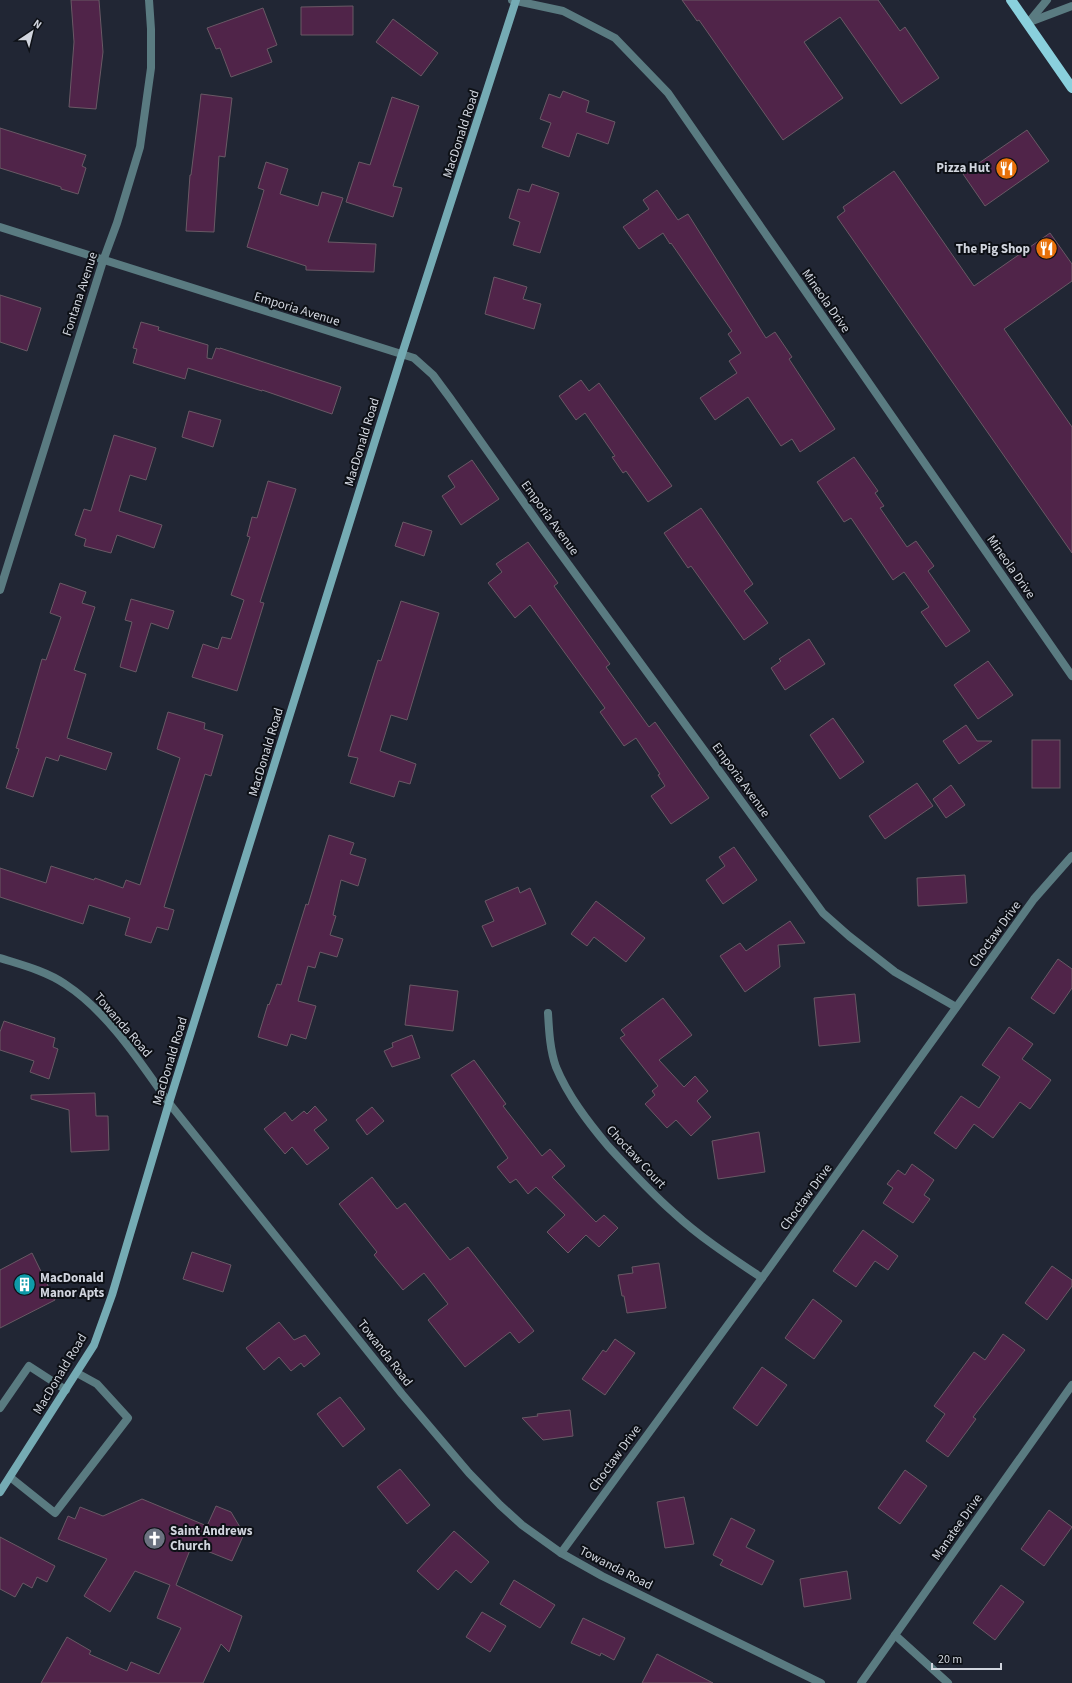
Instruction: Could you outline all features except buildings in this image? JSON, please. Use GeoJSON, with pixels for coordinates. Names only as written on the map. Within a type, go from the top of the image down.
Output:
{"type":"FeatureCollection","features":[{"type":"Feature","properties":{"kind":"main road"},"geometry":{"type":"LineString","coordinates":[[1011,0],[1072,88]]}},
{"type":"Feature","properties":{"kind":"street","name":"Fontana Avenue"},"geometry":{"type":"LineString","coordinates":[[0,590],[103,261],[117,224],[140,147],[151,68],[149,0]]}},
{"type":"Feature","properties":{"kind":"street","name":"MacDonald Road"},"geometry":{"type":"LineString","coordinates":[[0,1492],[94,1345],[112,1295],[169,1104],[402,354],[515,0]]}},
{"type":"Feature","properties":{"kind":"street","name":"Mineola Drive"},"geometry":{"type":"LineString","coordinates":[[515,0],[563,11],[615,38],[668,93],[1072,676]]}},
{"type":"Feature","properties":{"kind":"street"},"geometry":{"type":"LineString","coordinates":[[1027,23],[1047,0]]}},
{"type":"Feature","properties":{"kind":"street"},"geometry":{"type":"LineString","coordinates":[[1027,23],[1072,6]]}},
{"type":"Feature","properties":{"kind":"street","name":"Emporia Avenue"},"geometry":{"type":"LineString","coordinates":[[0,227],[103,261],[414,358],[433,375],[450,398],[548,537],[823,912],[849,936],[895,972],[956,1007]]}},
{"type":"Feature","properties":{"kind":"street","name":"Choctaw Drive"},"geometry":{"type":"LineString","coordinates":[[561,1553],[762,1278],[1034,899],[1072,856]]}},
{"type":"Feature","properties":{"kind":"street","name":"Towanda Road"},"geometry":{"type":"LineString","coordinates":[[0,958],[39,971],[64,983],[83,997],[108,1022],[135,1054],[169,1104],[402,1394],[469,1473],[500,1505],[522,1524],[561,1553],[602,1576],[821,1683]]}},
{"type":"Feature","properties":{"kind":"street","name":"Choctaw Court"},"geometry":{"type":"LineString","coordinates":[[548,1013],[550,1044],[556,1067],[574,1100],[591,1126],[630,1172],[674,1214],[722,1251],[762,1278]]}},
{"type":"Feature","properties":{"kind":"street"},"geometry":{"type":"LineString","coordinates":[[0,1408],[29,1366],[66,1390]]}},
{"type":"Feature","properties":{"kind":"street"},"geometry":{"type":"LineString","coordinates":[[10,1477],[55,1513],[128,1418],[97,1384],[77,1373]]}},
{"type":"Feature","properties":{"kind":"street","name":"Manatee Drive"},"geometry":{"type":"LineString","coordinates":[[861,1683],[1072,1385]]}},
{"type":"Feature","properties":{"kind":"street"},"geometry":{"type":"LineString","coordinates":[[895,1635],[948,1683]]}},
{"type":"Feature","properties":{"kind":"place","name":"Pizza Hut"},"geometry":{"type":"Point","coordinates":[1006,168]}},
{"type":"Feature","properties":{"kind":"place","name":"The Pig Shop"},"geometry":{"type":"Point","coordinates":[1046,249]}},
{"type":"Feature","properties":{"kind":"place","name":"MacDonald Manor Apts"},"geometry":{"type":"Point","coordinates":[24,1285]}},
{"type":"Feature","properties":{"kind":"place","name":"Saint Andrews Church"},"geometry":{"type":"Point","coordinates":[155,1538]}}]}
